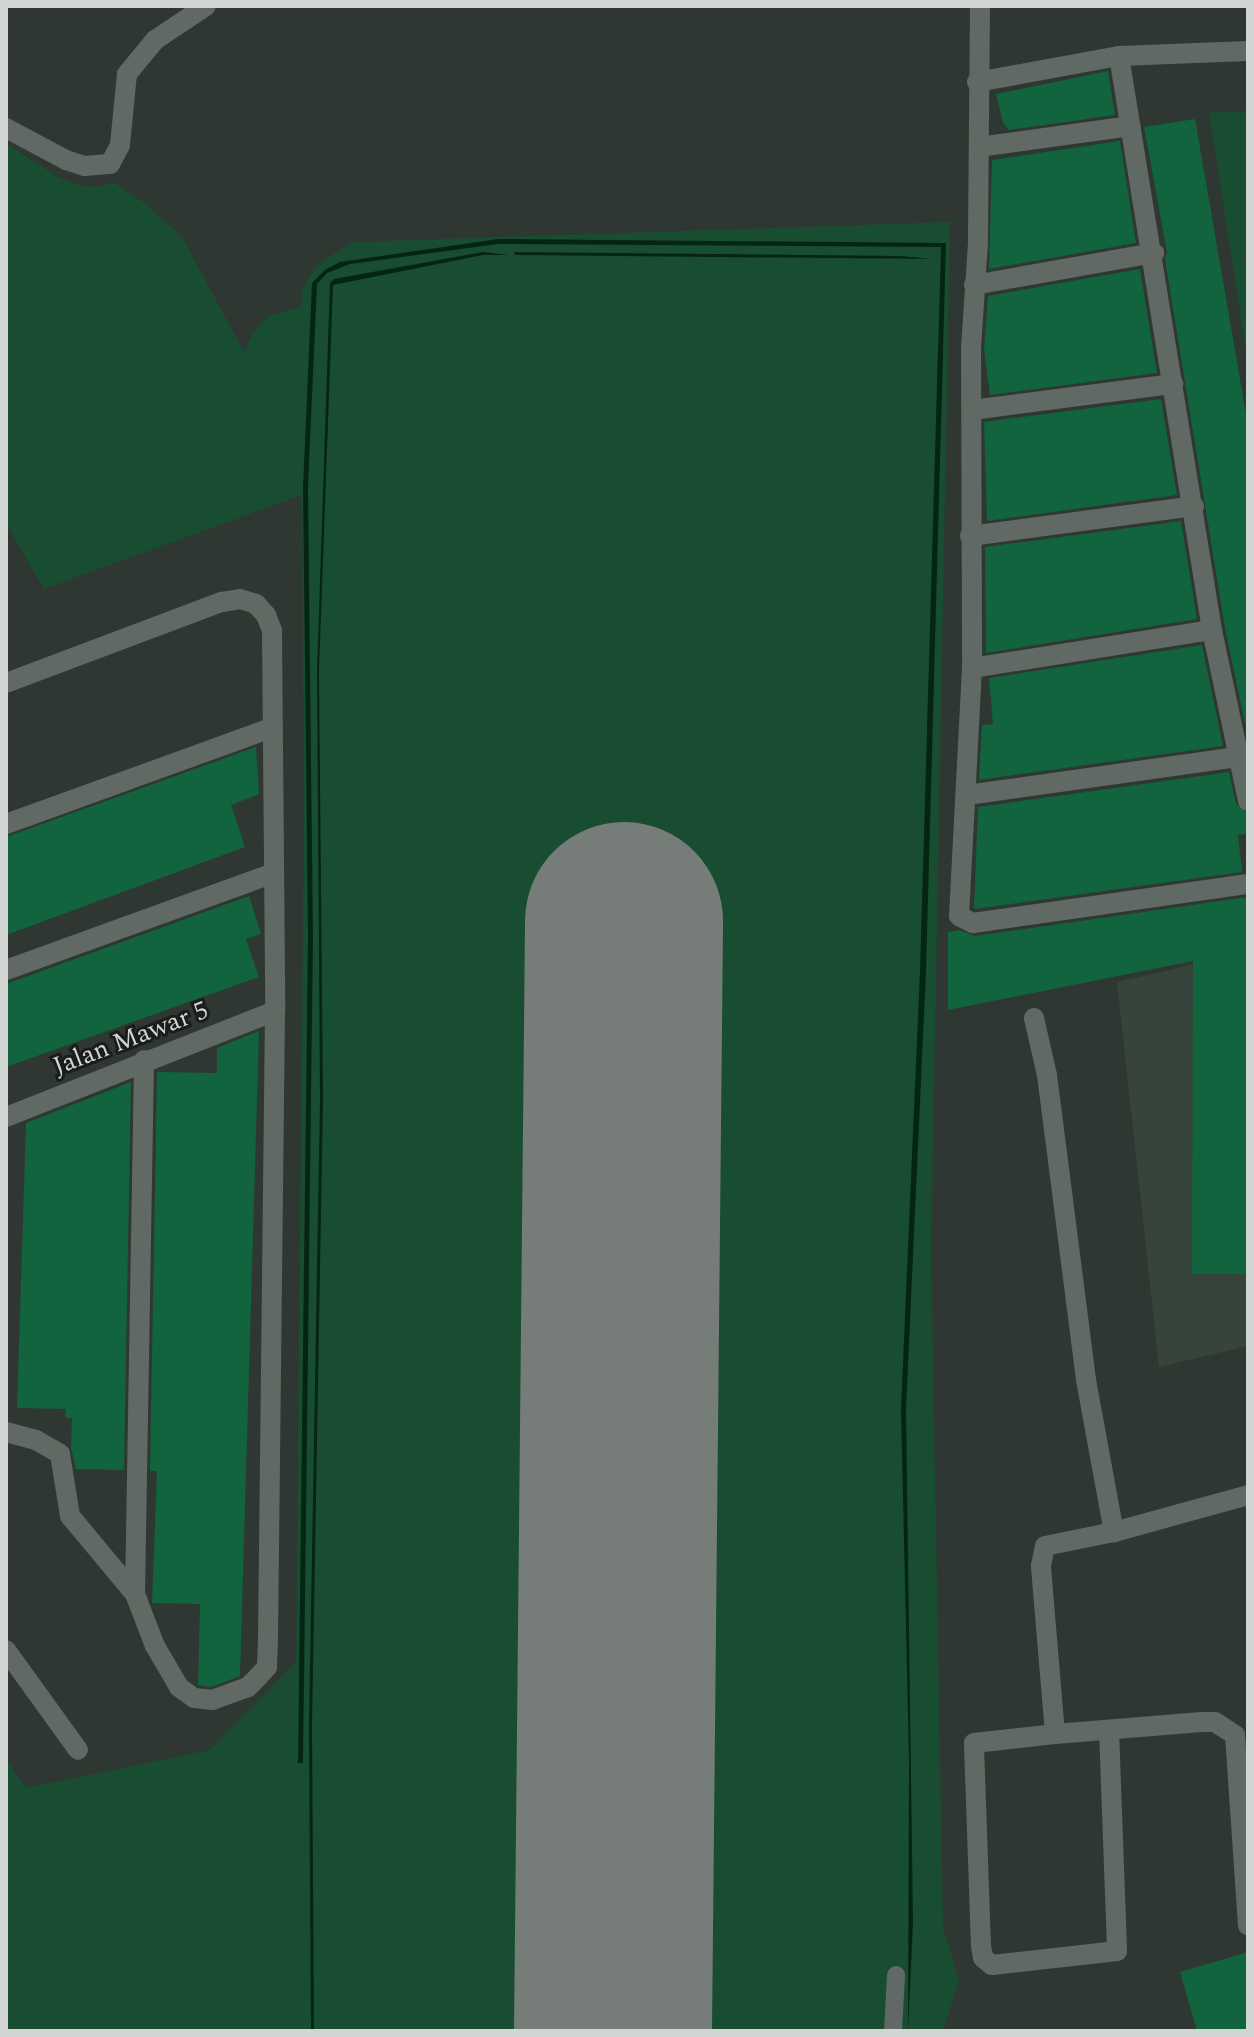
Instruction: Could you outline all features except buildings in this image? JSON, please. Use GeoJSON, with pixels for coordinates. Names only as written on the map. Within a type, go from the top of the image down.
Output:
{"type":"FeatureCollection","features":[{"type":"Feature","properties":{"kind":"street"},"geometry":{"type":"LineString","coordinates":[[6,128],[66,160],[85,166],[110,164],[120,145],[122,94],[127,74],[155,40],[206,6]]}},
{"type":"Feature","properties":{"kind":"street"},"geometry":{"type":"LineString","coordinates":[[980,6],[978,243],[974,285],[970,536],[972,668],[959,916],[973,923],[1248,884]]}},
{"type":"Feature","properties":{"kind":"street"},"geometry":{"type":"LineString","coordinates":[[977,82],[1119,56],[1248,51]]}},
{"type":"Feature","properties":{"kind":"street"},"geometry":{"type":"LineString","coordinates":[[1119,56],[1154,253],[1212,630],[1248,801]]}},
{"type":"Feature","properties":{"kind":"street"},"geometry":{"type":"LineString","coordinates":[[979,147],[1131,126]]}},
{"type":"Feature","properties":{"kind":"street"},"geometry":{"type":"LineString","coordinates":[[974,285],[1154,253]]}},
{"type":"Feature","properties":{"kind":"street"},"geometry":{"type":"LineString","coordinates":[[972,410],[1173,384]]}},
{"type":"Feature","properties":{"kind":"street"},"geometry":{"type":"LineString","coordinates":[[970,536],[1194,506]]}},
{"type":"Feature","properties":{"kind":"street"},"geometry":{"type":"LineString","coordinates":[[6,683],[222,602],[240,599],[256,604],[266,615],[272,631],[275,1011],[267,1667],[248,1687],[213,1700],[194,1698],[179,1687],[162,1657],[135,1594],[70,1516],[60,1454],[36,1440],[6,1432]]}},
{"type":"Feature","properties":{"kind":"street"},"geometry":{"type":"LineString","coordinates":[[972,668],[1212,630]]}},
{"type":"Feature","properties":{"kind":"street"},"geometry":{"type":"LineString","coordinates":[[6,824],[271,728]]}},
{"type":"Feature","properties":{"kind":"street"},"geometry":{"type":"LineString","coordinates":[[967,795],[1239,757]]}},
{"type":"Feature","properties":{"kind":"street"},"geometry":{"type":"LineString","coordinates":[[6,970],[274,873]]}},
{"type":"Feature","properties":{"kind":"street","name":"Jalan Mawar 5"},"geometry":{"type":"LineString","coordinates":[[6,1117],[144,1060],[275,1011]]}},
{"type":"Feature","properties":{"kind":"street"},"geometry":{"type":"LineString","coordinates":[[1034,1018],[1047,1075],[1086,1380],[1114,1532]]}},
{"type":"Feature","properties":{"kind":"street"},"geometry":{"type":"LineString","coordinates":[[135,1594],[144,1060]]}},
{"type":"Feature","properties":{"kind":"street"},"geometry":{"type":"LineString","coordinates":[[1055,1734],[1041,1554],[1045,1546],[1114,1532],[1248,1495]]}},
{"type":"Feature","properties":{"kind":"street"},"geometry":{"type":"LineString","coordinates":[[6,1650],[78,1750]]}},
{"type":"Feature","properties":{"kind":"street"},"geometry":{"type":"LineString","coordinates":[[1109,1730],[1117,1951],[992,1965],[983,1958],[974,1743],[1055,1734],[1215,1722],[1235,1735],[1248,1926]]}},
{"type":"Feature","properties":{"kind":"lane"},"geometry":{"type":"LineString","coordinates":[[893,2031],[896,1975]]}},
{"type":"Feature","properties":{"kind":"shaded area"},"geometry":{"type":"Polygon","coordinates":[[[1248,111],[1248,364],[1209,112],[1248,111]]]}},
{"type":"Feature","properties":{"kind":"shaded area"},"geometry":{"type":"Polygon","coordinates":[[[6,143],[56,176],[81,186],[99,187],[113,182],[146,204],[182,237],[244,352],[253,333],[267,317],[302,306],[302,291],[315,267],[352,242],[950,222],[931,1251],[943,1926],[959,1980],[943,2031],[679,2031],[690,923],[558,919],[546,2031],[6,2031],[6,1759],[26,1788],[210,1750],[296,1662],[304,807],[302,495],[44,589],[6,524],[6,143]]]}},
{"type":"Feature","properties":{"kind":"shaded area"},"geometry":{"type":"Polygon","coordinates":[[[498,239],[946,243],[926,971],[906,1409],[913,1923],[908,2031],[909,1758],[901,1409],[920,971],[941,247],[498,244],[350,264],[327,273],[317,284],[308,487],[313,936],[303,1763],[298,1763],[308,936],[303,487],[312,283],[325,270],[340,262],[498,239]]]}},
{"type":"Feature","properties":{"kind":"shaded area"},"geometry":{"type":"Polygon","coordinates":[[[483,252],[509,255],[483,255],[333,285],[319,670],[323,1100],[312,1725],[314,2031],[311,2031],[309,1725],[320,1100],[317,670],[330,283],[334,279],[483,252]]]}},
{"type":"Feature","properties":{"kind":"shaded area"},"geometry":{"type":"Polygon","coordinates":[[[514,252],[900,256],[932,259],[515,255],[514,252]]]}},
{"type":"Feature","properties":{"kind":"shaded area"},"geometry":{"type":"Polygon","coordinates":[[[1248,952],[1248,1346],[1159,1367],[1117,982],[1248,952]]]}},
{"type":"Feature","properties":{"kind":"runway"},"geometry":{"type":"LineString","coordinates":[[613,2031],[624,921]]}}]}
